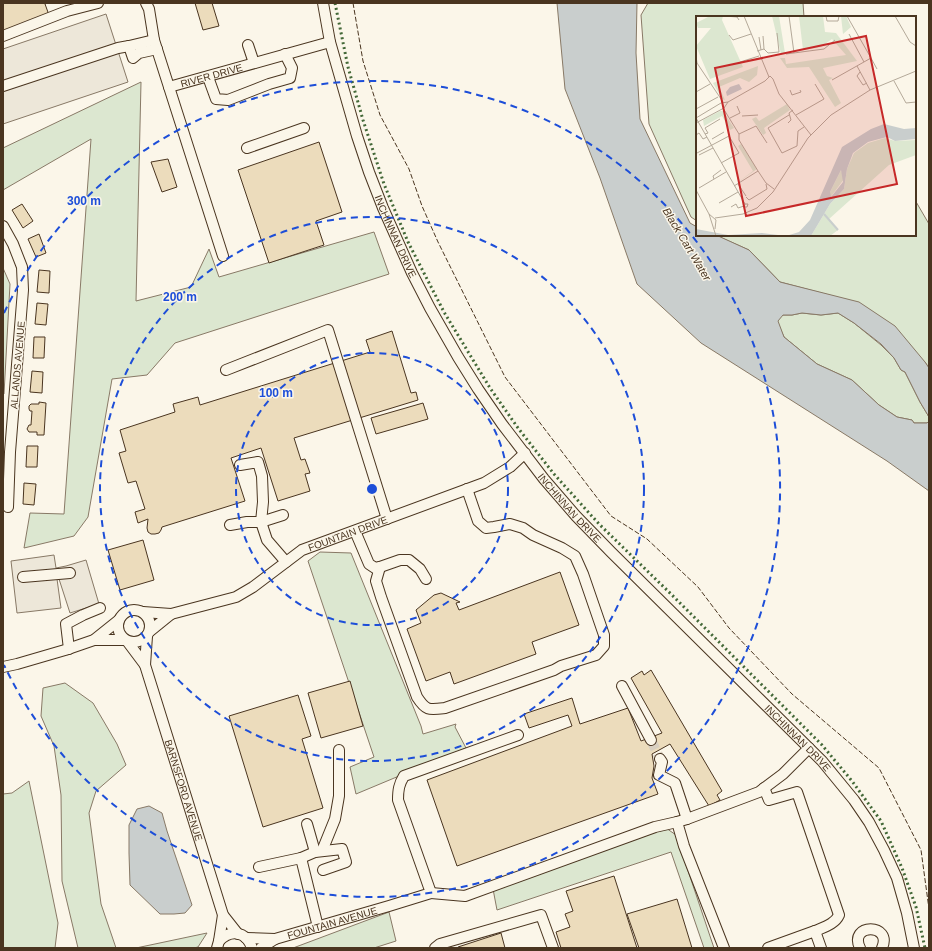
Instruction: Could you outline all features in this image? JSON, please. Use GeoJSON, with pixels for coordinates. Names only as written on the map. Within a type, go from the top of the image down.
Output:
{"type":"FeatureCollection","features":[{"type":"Feature","properties":{"kind":"street"},"geometry":{"type":"LineString","coordinates":[[3,36],[67,11],[98,3]]}},
{"type":"Feature","properties":{"kind":"street"},"geometry":{"type":"LineString","coordinates":[[146,3],[149,9],[156,45],[169,88],[223,256]]}},
{"type":"Feature","properties":{"kind":"street","name":"INCHINNAN DRIVE"},"geometry":{"type":"LineString","coordinates":[[323,3],[330,42],[357,136],[383,208],[412,273],[430,308],[478,389],[544,479],[576,516],[822,761],[838,779],[869,822],[897,878],[907,913],[914,948]]}},
{"type":"Feature","properties":{"kind":"street","name":"RIVER DRIVE"},"geometry":{"type":"LineString","coordinates":[[169,88],[330,42]]}},
{"type":"Feature","properties":{"kind":"street"},"geometry":{"type":"LineString","coordinates":[[3,86],[118,48],[156,45]]}},
{"type":"Feature","properties":{"kind":"street"},"geometry":{"type":"LineString","coordinates":[[129,46],[133,58],[139,53],[156,45]]}},
{"type":"Feature","properties":{"kind":"street","name":"RIVER DRIVE"},"geometry":{"type":"LineString","coordinates":[[248,45],[254,63]]}},
{"type":"Feature","properties":{"kind":"street"},"geometry":{"type":"LineString","coordinates":[[208,77],[216,99],[228,100],[269,84],[290,78],[292,68],[285,54]]}},
{"type":"Feature","properties":{"kind":"street"},"geometry":{"type":"LineString","coordinates":[[247,148],[304,128]]}},
{"type":"Feature","properties":{"kind":"street","name":"ALLANDS AVENUE"},"geometry":{"type":"LineString","coordinates":[[3,226],[14,244],[22,267],[23,290],[7,451],[8,507]]}},
{"type":"Feature","properties":{"kind":"street"},"geometry":{"type":"LineString","coordinates":[[226,370],[328,330],[387,519]]}},
{"type":"Feature","properties":{"kind":"street","name":"FOUNTAIN DRIVE"},"geometry":{"type":"LineString","coordinates":[[143,612],[171,614],[236,597],[254,587],[302,550],[484,483],[510,466],[525,453]]}},
{"type":"Feature","properties":{"kind":"street"},"geometry":{"type":"LineString","coordinates":[[240,465],[258,462],[262,476],[263,502],[261,522],[267,540],[286,562]]}},
{"type":"Feature","properties":{"kind":"street"},"geometry":{"type":"LineString","coordinates":[[380,567],[376,581],[417,697],[422,705],[432,710],[445,708],[554,670],[561,666],[596,655],[604,646],[604,635],[583,574],[575,556],[562,548],[533,535],[523,528],[510,524],[486,528],[478,521],[467,489]]}},
{"type":"Feature","properties":{"kind":"street"},"geometry":{"type":"LineString","coordinates":[[230,525],[247,522],[261,522],[283,516]]}},
{"type":"Feature","properties":{"kind":"street"},"geometry":{"type":"LineString","coordinates":[[355,531],[368,564],[375,568],[400,560],[409,560],[420,569],[426,579]]}},
{"type":"Feature","properties":{"kind":"street"},"geometry":{"type":"LineString","coordinates":[[23,577],[70,573]]}},
{"type":"Feature","properties":{"kind":"street"},"geometry":{"type":"LineString","coordinates":[[69,649],[66,624],[100,608]]}},
{"type":"Feature","properties":{"kind":"street"},"geometry":{"type":"LineString","coordinates":[[94,640],[125,640],[136,643],[141,641],[149,633],[150,626],[147,616],[143,612],[132,610],[122,615],[117,625],[120,636],[125,640]]}},
{"type":"Feature","properties":{"kind":"street","name":"FOUNTAIN DRIVE"},"geometry":{"type":"LineString","coordinates":[[149,633],[171,614]]}},
{"type":"Feature","properties":{"kind":"street"},"geometry":{"type":"LineString","coordinates":[[3,667],[69,649],[94,640],[119,620]]}},
{"type":"Feature","properties":{"kind":"street","name":"BARNSFORD AVENUE"},"geometry":{"type":"LineString","coordinates":[[144,665],[149,633]]}},
{"type":"Feature","properties":{"kind":"street","name":"BARNSFORD AVENUE"},"geometry":{"type":"LineString","coordinates":[[125,640],[144,665],[223,915],[242,936],[250,942],[252,948]]}},
{"type":"Feature","properties":{"kind":"street"},"geometry":{"type":"LineString","coordinates":[[622,686],[650,740]]}},
{"type":"Feature","properties":{"kind":"street"},"geometry":{"type":"LineString","coordinates":[[518,735],[404,776],[401,781],[398,787],[398,800],[431,893],[465,896],[655,827],[682,820],[753,794],[783,774],[809,748]]}},
{"type":"Feature","properties":{"kind":"street"},"geometry":{"type":"LineString","coordinates":[[318,852],[335,819],[339,796],[339,750]]}},
{"type":"Feature","properties":{"kind":"street"},"geometry":{"type":"LineString","coordinates":[[660,758],[662,762],[659,775],[675,783],[682,820],[684,846],[724,948]]}},
{"type":"Feature","properties":{"kind":"street"},"geometry":{"type":"LineString","coordinates":[[764,788],[769,800],[797,792],[839,915],[837,920],[815,931],[768,948]]}},
{"type":"Feature","properties":{"kind":"street"},"geometry":{"type":"LineString","coordinates":[[307,824],[318,852]]}},
{"type":"Feature","properties":{"kind":"street"},"geometry":{"type":"LineString","coordinates":[[258,867],[302,858],[318,852],[342,849],[346,862],[323,870]]}},
{"type":"Feature","properties":{"kind":"street"},"geometry":{"type":"LineString","coordinates":[[302,858],[318,927]]}},
{"type":"Feature","properties":{"kind":"street","name":"FOUNTAIN AVENUE"},"geometry":{"type":"LineString","coordinates":[[261,948],[275,939],[431,893]]}},
{"type":"Feature","properties":{"kind":"street","name":"BARNSFORD AVENUE"},"geometry":{"type":"LineString","coordinates":[[218,945],[223,915]]}},
{"type":"Feature","properties":{"kind":"street"},"geometry":{"type":"LineString","coordinates":[[435,948],[440,944],[541,915],[553,948]]}},
{"type":"Feature","properties":{"kind":"street"},"geometry":{"type":"LineString","coordinates":[[856,947],[859,936],[862,932],[869,929],[874,929],[880,932],[882,936],[882,948]]}},
{"type":"Feature","properties":{"kind":"street"},"geometry":{"type":"LineString","coordinates":[[815,931],[822,948]]}},
{"type":"Feature","properties":{"kind":"street","name":"BARNSFORD AVENUE"},"geometry":{"type":"LineString","coordinates":[[218,945],[224,936],[231,934],[242,936]]}},
{"type":"Feature","properties":{"kind":"street","name":"FOUNTAIN AVENUE"},"geometry":{"type":"LineString","coordinates":[[242,936],[275,939]]}},
{"type":"Feature","properties":{"kind":"green space"},"geometry":{"type":"Polygon","coordinates":[[[648,3],[803,3],[804,16],[696,16],[696,220],[691,217],[649,124],[641,15],[648,3]]]}},
{"type":"Feature","properties":{"kind":"green space"},"geometry":{"type":"Polygon","coordinates":[[[141,82],[136,301],[191,287],[209,249],[219,277],[374,232],[389,274],[175,343],[147,375],[112,379],[88,517],[74,536],[24,548],[30,513],[64,514],[91,139],[3,190],[3,148],[141,82]]]}},
{"type":"Feature","properties":{"kind":"green space"},"geometry":{"type":"Polygon","coordinates":[[[916,202],[929,224],[929,368],[925,362],[859,303],[780,282],[749,250],[719,236],[916,236],[916,202]]]}},
{"type":"Feature","properties":{"kind":"green space"},"geometry":{"type":"Polygon","coordinates":[[[3,268],[10,284],[4,394],[3,394],[3,268]]]}},
{"type":"Feature","properties":{"kind":"green space"},"geometry":{"type":"Polygon","coordinates":[[[802,313],[821,315],[838,313],[854,323],[881,345],[894,358],[901,370],[905,372],[929,417],[929,421],[927,423],[914,423],[912,420],[897,417],[879,405],[852,380],[817,364],[784,337],[777,321],[782,315],[802,313]]]}},
{"type":"Feature","properties":{"kind":"green space"},"geometry":{"type":"Polygon","coordinates":[[[320,552],[351,553],[423,734],[456,724],[455,727],[466,748],[356,794],[350,767],[374,757],[308,561],[320,552]]]}},
{"type":"Feature","properties":{"kind":"green space"},"geometry":{"type":"Polygon","coordinates":[[[65,683],[93,703],[117,744],[126,765],[96,791],[89,813],[101,904],[116,948],[78,948],[62,881],[61,795],[54,746],[41,716],[43,688],[65,683]]]}},
{"type":"Feature","properties":{"kind":"green space"},"geometry":{"type":"Polygon","coordinates":[[[29,781],[58,923],[55,948],[3,948],[3,794],[12,793],[29,781]]]}},
{"type":"Feature","properties":{"kind":"green space"},"geometry":{"type":"Polygon","coordinates":[[[666,828],[676,835],[714,948],[704,948],[671,852],[497,910],[493,889],[666,828]]]}},
{"type":"Feature","properties":{"kind":"green space"},"geometry":{"type":"Polygon","coordinates":[[[389,912],[396,941],[374,948],[293,948],[389,912]]]}},
{"type":"Feature","properties":{"kind":"green space"},"geometry":{"type":"Polygon","coordinates":[[[207,933],[198,947],[194,948],[136,948],[207,933]]]}},
{"type":"Feature","properties":{"kind":"shaded area"},"geometry":{"type":"Polygon","coordinates":[[[106,14],[128,82],[3,124],[3,49],[106,14]]]}},
{"type":"Feature","properties":{"kind":"shaded area"},"geometry":{"type":"Polygon","coordinates":[[[54,555],[56,568],[86,560],[99,604],[70,613],[59,579],[57,579],[61,608],[17,613],[11,561],[54,555]]]}},
{"type":"Feature","properties":{"kind":"water","name":"Black Cart Water"},"geometry":{"type":"Polygon","coordinates":[[[557,3],[637,3],[636,53],[640,119],[690,223],[696,226],[696,236],[718,236],[749,250],[780,282],[859,302],[895,326],[929,368],[929,417],[905,372],[901,370],[894,358],[881,344],[854,323],[838,313],[821,315],[802,313],[783,315],[778,321],[784,337],[817,364],[852,380],[879,405],[897,417],[912,420],[914,423],[927,423],[929,421],[929,491],[887,461],[701,343],[637,284],[600,178],[565,89],[557,3]]]}},
{"type":"Feature","properties":{"kind":"water"},"geometry":{"type":"Polygon","coordinates":[[[149,806],[162,813],[192,905],[185,913],[160,914],[130,885],[129,825],[137,809],[149,806]]]}},
{"type":"Feature","properties":{"kind":"building"},"geometry":{"type":"Polygon","coordinates":[[[3,3],[48,3],[45,4],[49,15],[3,31],[3,3]]]}},
{"type":"Feature","properties":{"kind":"building"},"geometry":{"type":"Polygon","coordinates":[[[195,3],[212,3],[219,26],[203,30],[195,3]]]}},
{"type":"Feature","properties":{"kind":"building"},"geometry":{"type":"Polygon","coordinates":[[[319,142],[342,212],[316,221],[324,245],[269,263],[238,170],[319,142]]]}},
{"type":"Feature","properties":{"kind":"building"},"geometry":{"type":"Polygon","coordinates":[[[168,159],[177,187],[162,192],[151,162],[168,159]]]}},
{"type":"Feature","properties":{"kind":"building"},"geometry":{"type":"Polygon","coordinates":[[[22,204],[33,221],[23,228],[12,210],[22,204]]]}},
{"type":"Feature","properties":{"kind":"building"},"geometry":{"type":"Polygon","coordinates":[[[39,234],[46,253],[36,257],[28,239],[39,234]]]}},
{"type":"Feature","properties":{"kind":"building"},"geometry":{"type":"Polygon","coordinates":[[[39,270],[50,271],[49,293],[37,292],[39,270]]]}},
{"type":"Feature","properties":{"kind":"building"},"geometry":{"type":"Polygon","coordinates":[[[37,303],[48,304],[46,325],[35,324],[37,303]]]}},
{"type":"Feature","properties":{"kind":"building"},"geometry":{"type":"Polygon","coordinates":[[[392,331],[411,393],[416,392],[418,400],[294,438],[301,460],[305,459],[310,473],[305,474],[310,491],[278,501],[261,448],[231,458],[245,501],[162,527],[159,533],[155,534],[148,532],[148,519],[138,523],[135,512],[145,509],[136,481],[128,483],[119,453],[126,451],[120,430],[175,412],[173,404],[198,397],[200,405],[370,352],[366,340],[392,331]]]}},
{"type":"Feature","properties":{"kind":"building"},"geometry":{"type":"Polygon","coordinates":[[[34,337],[45,337],[44,358],[33,358],[34,337]]]}},
{"type":"Feature","properties":{"kind":"building"},"geometry":{"type":"Polygon","coordinates":[[[32,371],[43,372],[42,393],[30,392],[32,371]]]}},
{"type":"Feature","properties":{"kind":"building"},"geometry":{"type":"Polygon","coordinates":[[[39,402],[46,403],[44,435],[37,435],[37,432],[29,432],[27,429],[29,425],[31,425],[32,411],[30,411],[29,406],[31,404],[39,404],[39,402]]]}},
{"type":"Feature","properties":{"kind":"building"},"geometry":{"type":"Polygon","coordinates":[[[423,403],[428,419],[376,434],[371,418],[423,403]]]}},
{"type":"Feature","properties":{"kind":"building"},"geometry":{"type":"Polygon","coordinates":[[[27,446],[38,446],[37,467],[26,467],[27,446]]]}},
{"type":"Feature","properties":{"kind":"building"},"geometry":{"type":"Polygon","coordinates":[[[24,483],[36,484],[34,505],[23,504],[24,483]]]}},
{"type":"Feature","properties":{"kind":"building"},"geometry":{"type":"Polygon","coordinates":[[[143,540],[154,580],[120,590],[108,550],[143,540]]]}},
{"type":"Feature","properties":{"kind":"building"},"geometry":{"type":"Polygon","coordinates":[[[560,572],[579,625],[532,642],[536,654],[454,684],[450,672],[426,681],[407,629],[421,623],[416,610],[434,595],[441,593],[460,602],[456,603],[459,610],[560,572]]]}},
{"type":"Feature","properties":{"kind":"building"},"geometry":{"type":"Polygon","coordinates":[[[651,670],[722,791],[717,795],[720,800],[709,806],[670,744],[652,754],[654,766],[652,778],[658,794],[457,866],[427,780],[572,726],[568,715],[529,728],[524,714],[572,698],[580,724],[628,708],[641,741],[662,733],[631,678],[642,671],[644,675],[651,670]]]}},
{"type":"Feature","properties":{"kind":"building"},"geometry":{"type":"Polygon","coordinates":[[[350,681],[363,726],[321,738],[308,693],[350,681]]]}},
{"type":"Feature","properties":{"kind":"building"},"geometry":{"type":"Polygon","coordinates":[[[298,695],[311,736],[302,739],[323,808],[263,827],[229,716],[298,695]]]}},
{"type":"Feature","properties":{"kind":"building"},"geometry":{"type":"Polygon","coordinates":[[[614,876],[637,948],[561,948],[556,932],[570,927],[565,914],[573,911],[566,891],[614,876]]]}},
{"type":"Feature","properties":{"kind":"building"},"geometry":{"type":"Polygon","coordinates":[[[677,899],[692,948],[639,948],[627,914],[677,899]]]}},
{"type":"Feature","properties":{"kind":"building"},"geometry":{"type":"Polygon","coordinates":[[[501,933],[505,948],[458,947],[501,933]]]}},
{"type":"Feature","properties":{"kind":"tunnel"},"geometry":{"type":"LineString","coordinates":[[651,740],[660,759]]}},
{"type":"Feature","properties":{"kind":"hedge"},"geometry":{"type":"LineString","coordinates":[[335,3],[348,67],[363,120],[384,184],[408,242],[444,312],[490,388],[518,428],[554,474],[599,524],[822,745],[852,781],[881,821],[902,868],[916,907],[925,948]]}},
{"type":"Feature","properties":{"kind":"fence"},"geometry":{"type":"LineString","coordinates":[[353,3],[363,61],[380,115],[409,169],[422,206],[438,242],[505,377],[611,516],[647,539],[698,587],[729,628],[792,694],[879,768],[921,850],[929,909]]}}]}
